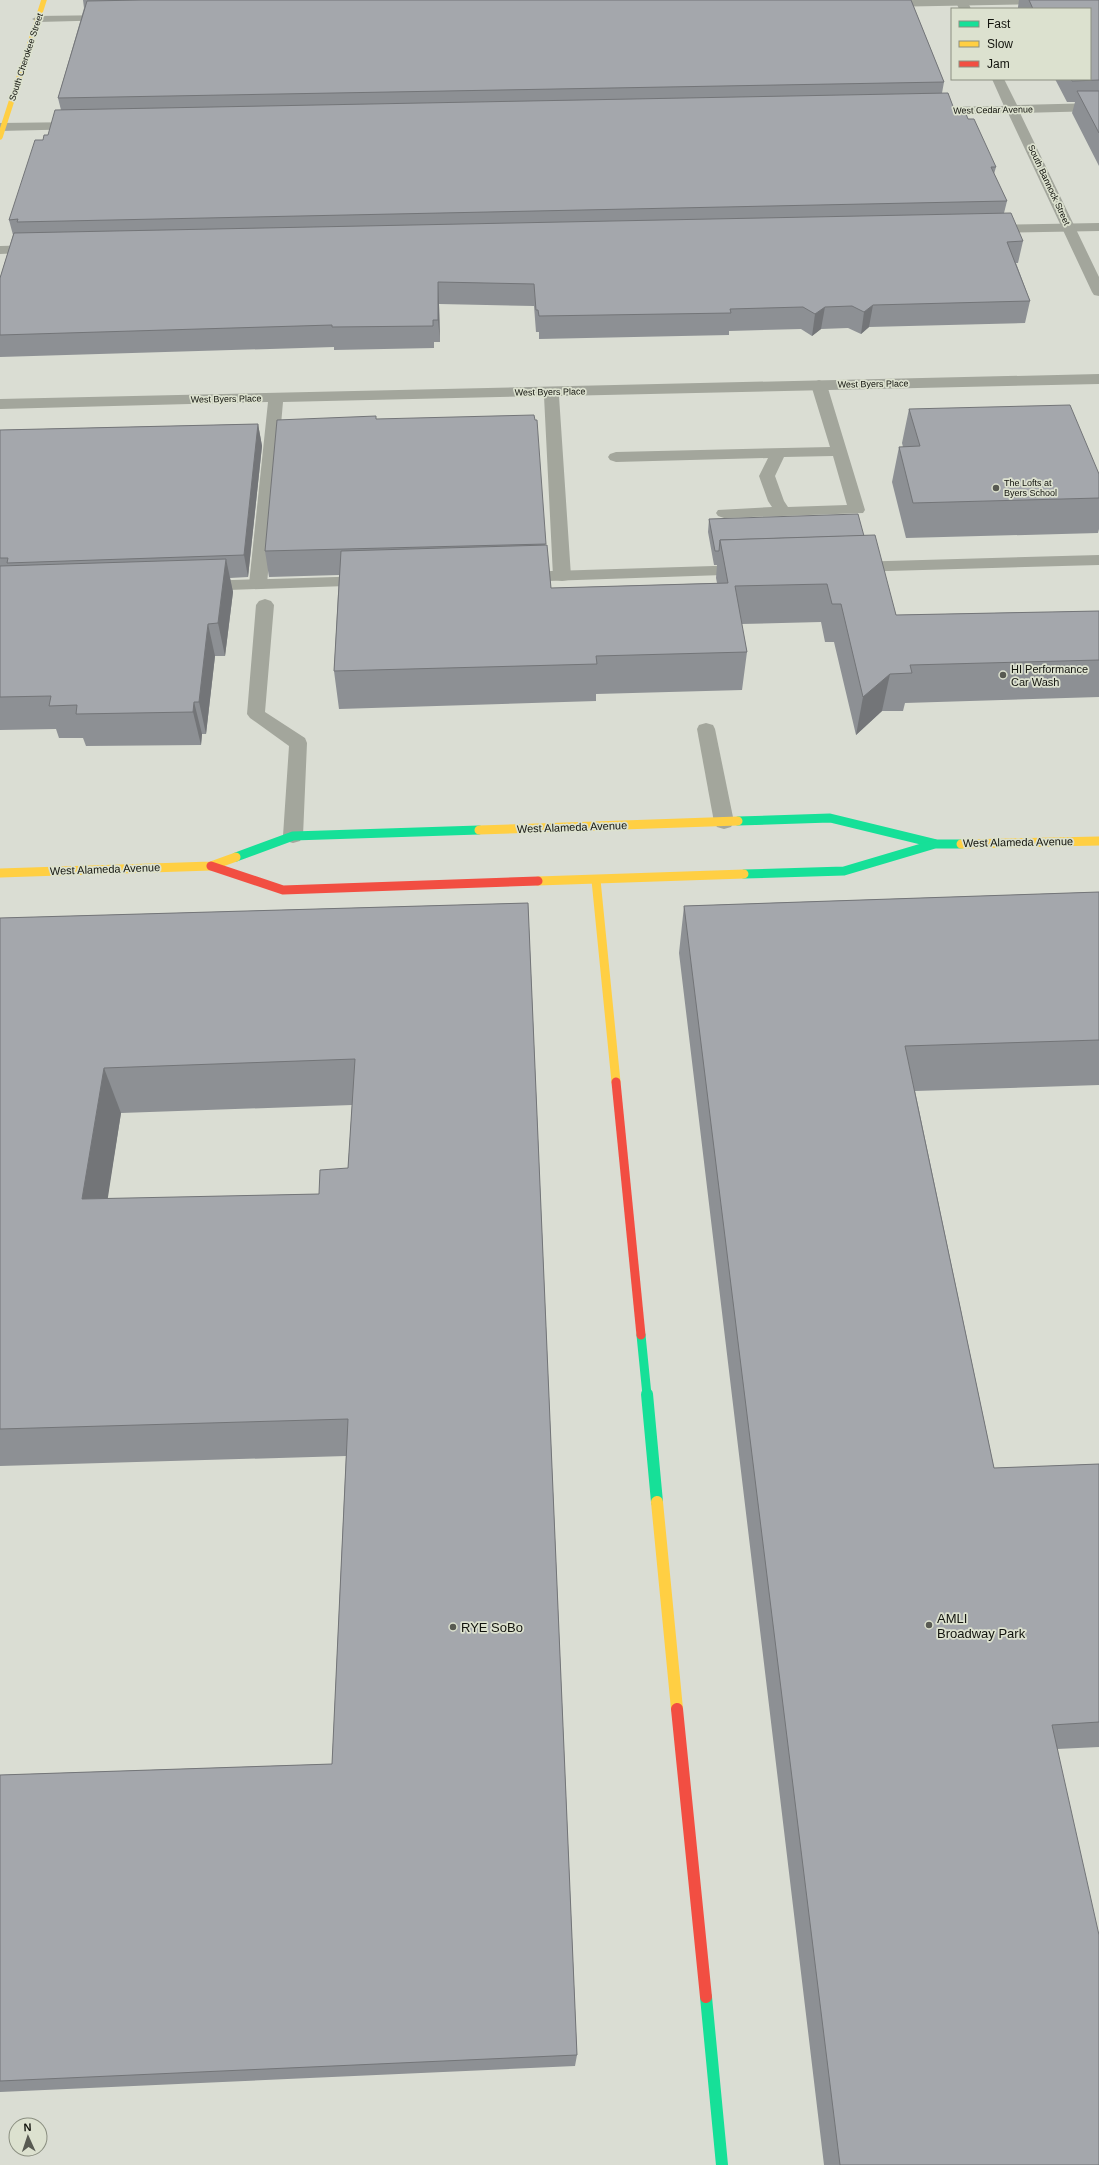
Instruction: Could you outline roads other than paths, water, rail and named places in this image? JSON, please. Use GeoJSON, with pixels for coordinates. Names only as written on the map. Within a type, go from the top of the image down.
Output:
{"type":"FeatureCollection","features":[{"type":"Feature","properties":{"kind":"main road","name":"South Cherokee Street"},"geometry":{"type":"LineString","coordinates":[[1,130],[44,0]]}},
{"type":"Feature","properties":{"kind":"main road","name":"West Alameda Avenue"},"geometry":{"type":"LineString","coordinates":[[0,873],[210,866],[293,836],[830,818],[937,844],[1099,841]]}},
{"type":"Feature","properties":{"kind":"main road","name":"West Alameda Avenue"},"geometry":{"type":"LineString","coordinates":[[210,866],[283,890],[844,871],[937,844]]}},
{"type":"Feature","properties":{"kind":"main road"},"geometry":{"type":"LineString","coordinates":[[596,880],[722,2165]]}},
{"type":"Feature","properties":{"kind":"street"},"geometry":{"type":"LineString","coordinates":[[874,4],[962,4],[1099,0]]}},
{"type":"Feature","properties":{"kind":"street"},"geometry":{"type":"LineString","coordinates":[[38,19],[126,18]]}},
{"type":"Feature","properties":{"kind":"street","name":"South Bannock Street"},"geometry":{"type":"LineString","coordinates":[[998,80],[1099,292]]}},
{"type":"Feature","properties":{"kind":"street","name":"West Cedar Avenue"},"geometry":{"type":"LineString","coordinates":[[925,111],[1099,107]]}},
{"type":"Feature","properties":{"kind":"street"},"geometry":{"type":"LineString","coordinates":[[1,130],[91,126]]}},
{"type":"Feature","properties":{"kind":"street"},"geometry":{"type":"LineString","coordinates":[[974,229],[1099,227]]}},
{"type":"Feature","properties":{"kind":"street"},"geometry":{"type":"LineString","coordinates":[[0,250],[55,249]]}},
{"type":"Feature","properties":{"kind":"street","name":"West Byers Place"},"geometry":{"type":"LineString","coordinates":[[0,404],[1099,379]]}},
{"type":"Feature","properties":{"kind":"street"},"geometry":{"type":"LineString","coordinates":[[724,513],[857,510],[819,385]]}},
{"type":"Feature","properties":{"kind":"street"},"geometry":{"type":"LineString","coordinates":[[551,392],[562,576]]}},
{"type":"Feature","properties":{"kind":"street"},"geometry":{"type":"LineString","coordinates":[[258,584],[276,398]]}},
{"type":"Feature","properties":{"kind":"street"},"geometry":{"type":"LineString","coordinates":[[616,457],[839,452]]}},
{"type":"Feature","properties":{"kind":"street"},"geometry":{"type":"LineString","coordinates":[[778,453],[767,476],[776,501],[784,512]]}},
{"type":"Feature","properties":{"kind":"street"},"geometry":{"type":"LineString","coordinates":[[838,568],[1099,560]]}},
{"type":"Feature","properties":{"kind":"street"},"geometry":{"type":"LineString","coordinates":[[506,577],[759,570]]}},
{"type":"Feature","properties":{"kind":"street"},"geometry":{"type":"LineString","coordinates":[[188,586],[386,580]]}},
{"type":"Feature","properties":{"kind":"street"},"geometry":{"type":"LineString","coordinates":[[265,605],[256,714],[298,743],[293,836]]}},
{"type":"Feature","properties":{"kind":"street"},"geometry":{"type":"LineString","coordinates":[[706,729],[724,822]]}},
{"type":"Feature","properties":{"kind":"place","name":"The Lofts at Byers School"},"geometry":{"type":"Point","coordinates":[996,488]}},
{"type":"Feature","properties":{"kind":"place","name":"HI Performance Car Wash"},"geometry":{"type":"Point","coordinates":[1003,675]}},
{"type":"Feature","properties":{"kind":"place","name":"AMLI Broadway Park"},"geometry":{"type":"Point","coordinates":[929,1625]}},
{"type":"Feature","properties":{"kind":"place","name":"RYE SoBo"},"geometry":{"type":"Point","coordinates":[453,1627]}}]}
